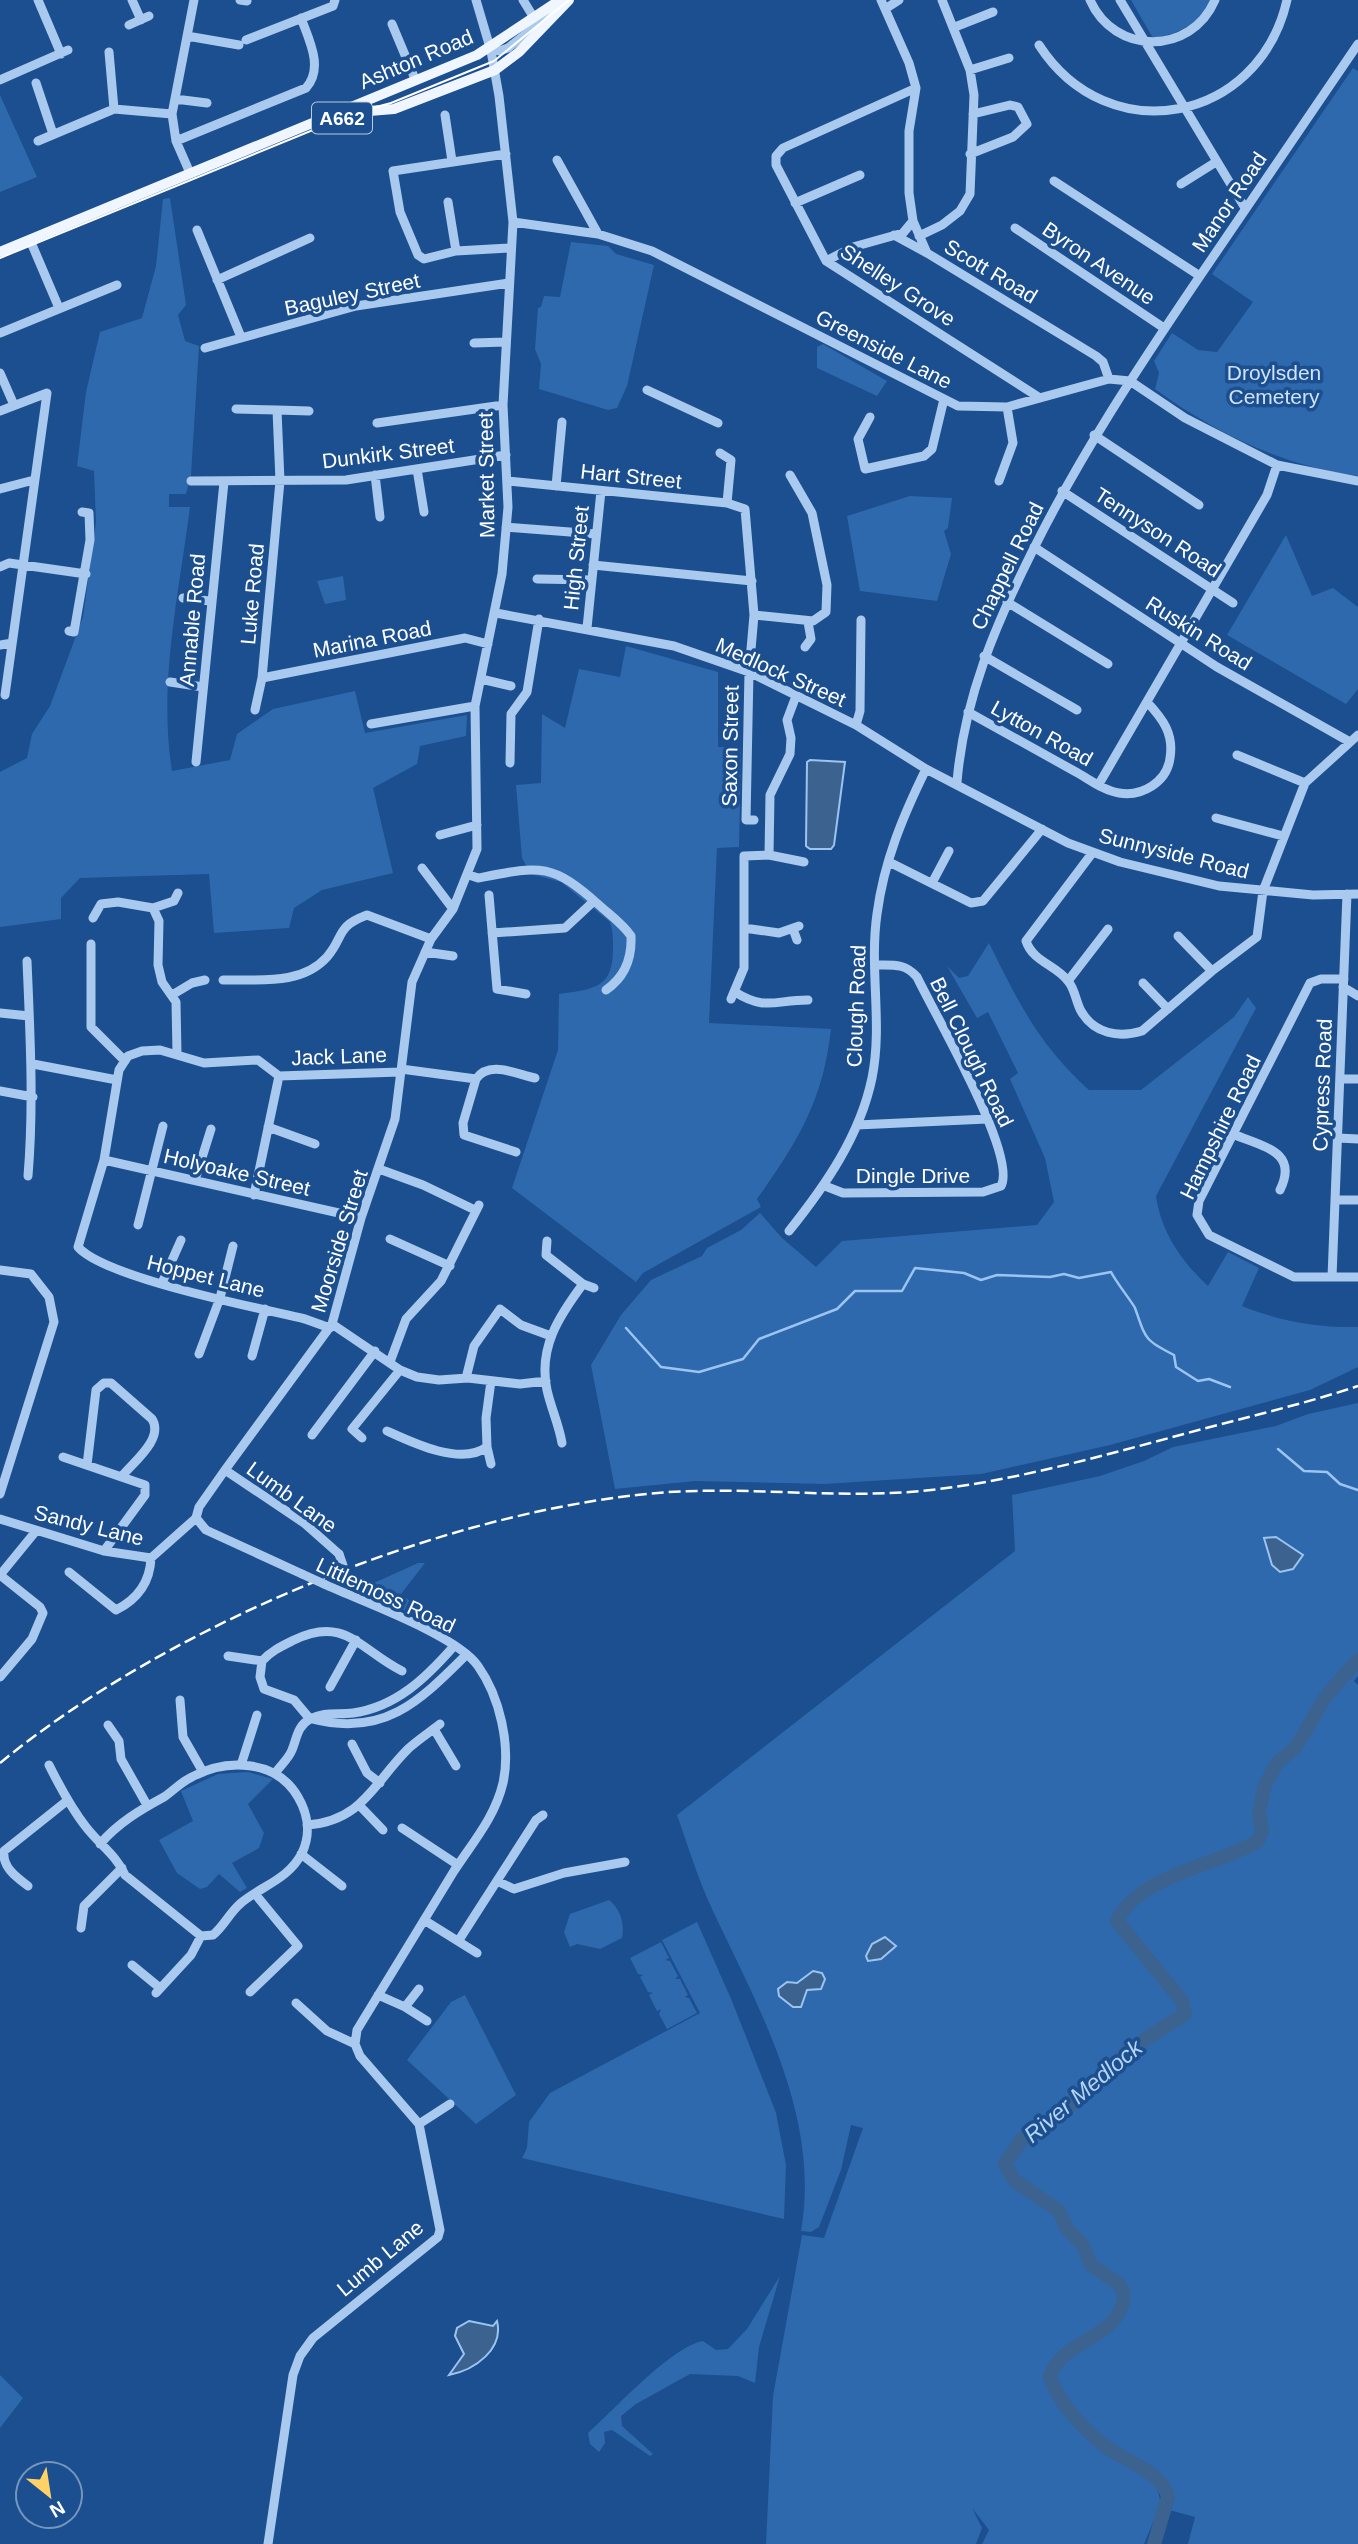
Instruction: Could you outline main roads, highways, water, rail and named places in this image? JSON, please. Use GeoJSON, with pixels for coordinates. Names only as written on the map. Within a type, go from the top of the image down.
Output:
{"type":"FeatureCollection","features":[{"type":"Feature","properties":{"kind":"main road","name":"Ashton Road"},"geometry":{"type":"LineString","coordinates":[[190,173],[491,48],[534,18],[564,2]]}},
{"type":"Feature","properties":{"kind":"main road","name":"Ashton Road"},"geometry":{"type":"LineString","coordinates":[[190,173],[226,166],[357,112],[394,109],[495,70],[519,52],[564,2]]}},
{"type":"Feature","properties":{"kind":"main road","name":"A662"},"geometry":{"type":"LineString","coordinates":[[0,252],[190,173]]}},
{"type":"Feature","properties":{"kind":"waterway"},"geometry":{"type":"LineString","coordinates":[[626,1328],[661,1367],[699,1372],[743,1359],[759,1339],[837,1309],[855,1291],[902,1291],[915,1268],[964,1273],[981,1280],[997,1275],[1050,1277],[1064,1274],[1079,1278],[1111,1272],[1135,1308],[1147,1338],[1174,1355],[1176,1367],[1198,1381],[1209,1379],[1230,1387]]}},
{"type":"Feature","properties":{"kind":"waterway"},"geometry":{"type":"LineString","coordinates":[[1278,1449],[1304,1471],[1327,1472],[1340,1484],[1358,1490]]}},
{"type":"Feature","properties":{"kind":"waterway","name":"River Medlock"},"geometry":{"type":"LineString","coordinates":[[1154,2544],[1168,2497],[1164,2488],[1150,2473],[1105,2446],[1089,2432],[1065,2406],[1050,2377],[1056,2364],[1066,2354],[1113,2321],[1121,2309],[1124,2294],[1119,2284],[1091,2265],[1083,2245],[1067,2229],[1059,2211],[1014,2180],[1005,2164],[1022,2139],[1071,2105],[1130,2049],[1185,2014],[1182,2001],[1117,1921],[1127,1905],[1142,1892],[1258,1841],[1262,1832],[1259,1812],[1265,1785],[1277,1763],[1296,1747],[1326,1696],[1358,1660]]}},
{"type":"Feature","properties":{"kind":"tram line"},"geometry":{"type":"LineString","coordinates":[[0,258],[357,112],[391,103],[494,61],[569,0]]}},
{"type":"Feature","properties":{"kind":"railway"},"geometry":{"type":"LineString","coordinates":[[0,1763],[66,1714],[139,1668],[218,1625],[301,1587],[386,1555],[471,1528],[556,1508],[637,1495],[710,1491],[858,1494],[963,1486],[1090,1459],[1358,1386]]}},
{"type":"Feature","properties":{"kind":"park label","name":"Droylsden Cemetery"},"geometry":{"type":"Point","coordinates":[1274,384]}}]}
